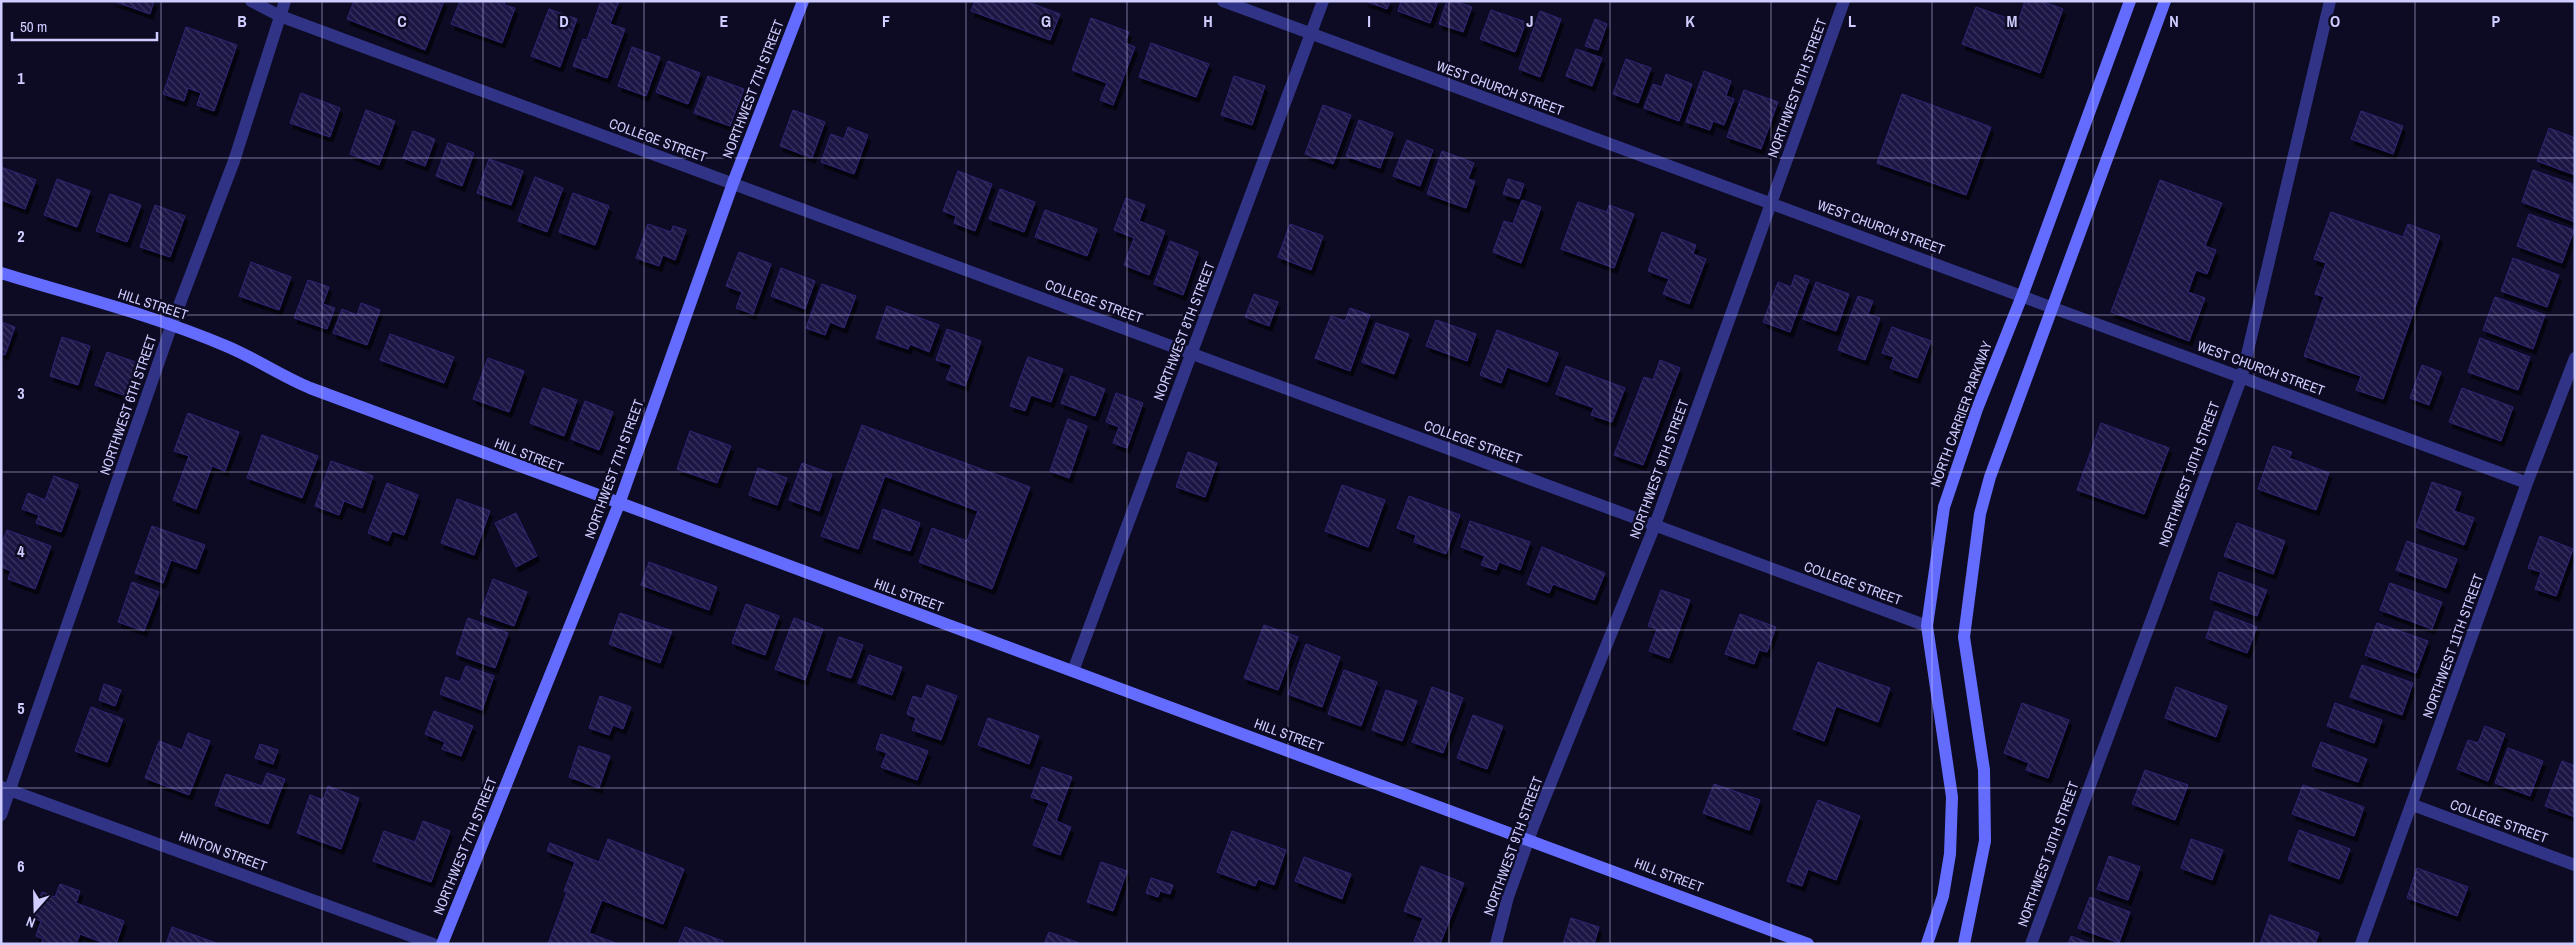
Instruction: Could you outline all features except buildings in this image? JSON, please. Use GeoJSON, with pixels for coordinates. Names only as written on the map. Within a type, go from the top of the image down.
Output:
{"type":"FeatureCollection","features":[{"type":"Feature","properties":{"kind":"street","name":"COLLEGE STREET"},"geometry":{"type":"LineString","coordinates":[[251,1],[280,16],[1927,626]]}},
{"type":"Feature","properties":{"kind":"street","name":"NORTHWEST 6TH STREET"},"geometry":{"type":"LineString","coordinates":[[1,815],[6,788],[172,324],[234,161],[285,1]]}},
{"type":"Feature","properties":{"kind":"street","name":"NORTHWEST 7TH STREET"},"geometry":{"type":"LineString","coordinates":[[442,944],[618,504],[733,183],[802,1]]}},
{"type":"Feature","properties":{"kind":"street","name":"WEST CHURCH STREET"},"geometry":{"type":"LineString","coordinates":[[1223,1],[2242,376],[2527,483]]}},
{"type":"Feature","properties":{"kind":"street","name":"NORTHWEST 8TH STREET"},"geometry":{"type":"LineString","coordinates":[[1074,671],[1323,1]]}},
{"type":"Feature","properties":{"kind":"street","name":"NORTHWEST 9TH STREET"},"geometry":{"type":"LineString","coordinates":[[1496,944],[1508,897],[1529,839],[1655,525],[1844,1]]}},
{"type":"Feature","properties":{"kind":"street","name":"NORTH CARRIER PARKWAY"},"geometry":{"type":"LineString","coordinates":[[1927,944],[1943,896],[1950,854],[1952,797],[1927,626],[1944,507],[1977,409],[2022,296],[2130,1]]}},
{"type":"Feature","properties":{"kind":"street"},"geometry":{"type":"LineString","coordinates":[[1964,944],[1985,841],[1984,770],[1964,637],[1980,514],[1990,478],[2054,308],[2165,1]]}},
{"type":"Feature","properties":{"kind":"street","name":"NORTHWEST 10TH STREET"},"geometry":{"type":"LineString","coordinates":[[2031,944],[2242,376],[2330,1]]}},
{"type":"Feature","properties":{"kind":"street","name":"HILL STREET"},"geometry":{"type":"LineString","coordinates":[[1,273],[172,324],[228,346],[278,374],[310,388],[618,504],[1529,839],[1808,944]]}},
{"type":"Feature","properties":{"kind":"street","name":"NORTHWEST 11TH STREET"},"geometry":{"type":"LineString","coordinates":[[2361,944],[2413,805],[2527,483],[2575,358]]}},
{"type":"Feature","properties":{"kind":"street","name":"HINTON STREET"},"geometry":{"type":"LineString","coordinates":[[6,788],[434,944]]}},
{"type":"Feature","properties":{"kind":"street","name":"COLLEGE STREET"},"geometry":{"type":"LineString","coordinates":[[2413,805],[2575,865]]}}]}
